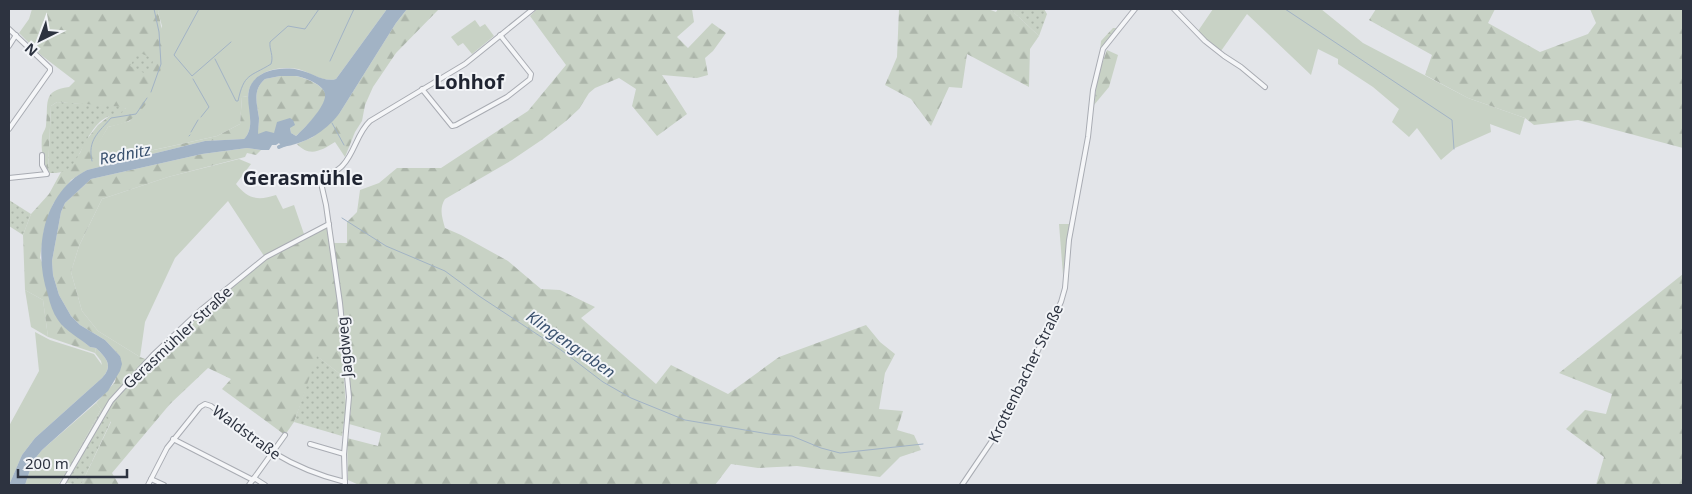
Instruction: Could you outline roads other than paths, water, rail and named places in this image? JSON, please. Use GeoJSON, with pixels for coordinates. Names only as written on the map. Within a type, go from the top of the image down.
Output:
{"type":"FeatureCollection","features":[{"type":"Feature","properties":{"kind":"street"},"geometry":{"type":"LineString","coordinates":[[500,35],[531,74],[530,79],[507,97],[452,126],[422,90],[465,64],[500,35],[532,9]]}},
{"type":"Feature","properties":{"kind":"street","name":"Krottenbacher Straße"},"geometry":{"type":"LineString","coordinates":[[962,485],[1002,426],[1061,302],[1065,288],[1069,240],[1088,137],[1091,104],[1104,49],[1135,9]]}},
{"type":"Feature","properties":{"kind":"street"},"geometry":{"type":"LineString","coordinates":[[1174,9],[1205,41],[1241,67],[1265,88]]}},
{"type":"Feature","properties":{"kind":"street"},"geometry":{"type":"LineString","coordinates":[[9,29],[50,68],[50,71],[9,129]]}},
{"type":"Feature","properties":{"kind":"street"},"geometry":{"type":"LineString","coordinates":[[9,46],[16,35]]}},
{"type":"Feature","properties":{"kind":"street","name":"Jagdweg"},"geometry":{"type":"LineString","coordinates":[[345,484],[344,454],[348,397],[340,308],[329,224],[321,183],[343,165],[367,124],[422,90]]}},
{"type":"Feature","properties":{"kind":"street"},"geometry":{"type":"LineString","coordinates":[[9,178],[46,174],[42,165],[42,155]]}},
{"type":"Feature","properties":{"kind":"street","name":"Gerasmühler Straße"},"geometry":{"type":"LineString","coordinates":[[62,485],[63,480],[88,443],[102,414],[111,401],[153,355],[202,309],[266,257],[329,224]]}},
{"type":"Feature","properties":{"kind":"street","name":"Waldstraße"},"geometry":{"type":"LineString","coordinates":[[173,439],[200,407],[205,404],[211,406],[250,438],[273,453],[306,470],[345,484]]}},
{"type":"Feature","properties":{"kind":"street"},"geometry":{"type":"LineString","coordinates":[[249,485],[285,435]]}},
{"type":"Feature","properties":{"kind":"street"},"geometry":{"type":"LineString","coordinates":[[148,485],[164,452],[173,439],[265,485]]}},
{"type":"Feature","properties":{"kind":"street"},"geometry":{"type":"LineString","coordinates":[[310,444],[344,454]]}},
{"type":"Feature","properties":{"kind":"street"},"geometry":{"type":"LineString","coordinates":[[151,479],[164,485]]}},
{"type":"Feature","properties":{"kind":"water"},"geometry":{"type":"Polygon","coordinates":[[[387,9],[407,9],[396,23],[339,114],[321,132],[314,136],[299,143],[282,147],[279,143],[272,145],[269,150],[247,148],[202,154],[91,179],[65,203],[61,212],[52,261],[53,275],[59,295],[71,316],[80,325],[105,340],[120,356],[122,364],[108,391],[42,450],[33,461],[25,485],[9,485],[22,455],[35,438],[102,378],[108,369],[105,358],[96,348],[90,347],[58,320],[51,305],[44,280],[41,250],[43,234],[52,205],[61,192],[73,179],[87,170],[205,141],[244,139],[250,128],[249,90],[257,78],[270,71],[292,69],[304,71],[327,80],[336,79],[387,9]],[[296,76],[265,79],[258,88],[256,97],[259,118],[258,134],[266,131],[274,133],[277,122],[290,118],[295,125],[290,128],[291,133],[296,136],[314,116],[325,99],[324,91],[308,80],[296,76]]]}},
{"type":"Feature","properties":{"kind":"waterway"},"geometry":{"type":"LineString","coordinates":[[151,92],[161,64],[159,32],[154,9]]}},
{"type":"Feature","properties":{"kind":"waterway"},"geometry":{"type":"LineString","coordinates":[[199,9],[174,55],[192,76],[231,42]]}},
{"type":"Feature","properties":{"kind":"waterway"},"geometry":{"type":"LineString","coordinates":[[215,59],[236,101],[238,101],[246,80],[271,64],[270,42],[288,26],[305,29],[319,9]]}},
{"type":"Feature","properties":{"kind":"waterway"},"geometry":{"type":"LineString","coordinates":[[330,61],[354,9]]}},
{"type":"Feature","properties":{"kind":"waterway"},"geometry":{"type":"LineString","coordinates":[[1285,9],[1452,120],[1454,149]]}},
{"type":"Feature","properties":{"kind":"waterway"},"geometry":{"type":"LineString","coordinates":[[193,79],[209,107],[201,117]]}},
{"type":"Feature","properties":{"kind":"waterway"},"geometry":{"type":"LineString","coordinates":[[92,161],[91,147],[95,137],[102,128],[111,118],[136,114],[147,98]]}},
{"type":"Feature","properties":{"kind":"waterway"},"geometry":{"type":"LineString","coordinates":[[191,132],[198,120]]}},
{"type":"Feature","properties":{"kind":"waterway"},"geometry":{"type":"LineString","coordinates":[[332,123],[344,145]]}},
{"type":"Feature","properties":{"kind":"waterway","name":"Rednitz"},"geometry":{"type":"LineString","coordinates":[[279,147],[286,144]]}},
{"type":"Feature","properties":{"kind":"waterway","name":"Klingengraben"},"geometry":{"type":"LineString","coordinates":[[342,218],[386,246],[445,271],[479,296],[561,350],[603,382],[631,398],[685,420],[792,436],[821,448],[840,453],[923,444]]}},
{"type":"Feature","properties":{"kind":"district","name":"Lohhof"},"geometry":{"type":"Point","coordinates":[469,81]}},
{"type":"Feature","properties":{"kind":"district","name":"Gerasmühle"},"geometry":{"type":"Point","coordinates":[303,177]}}]}
